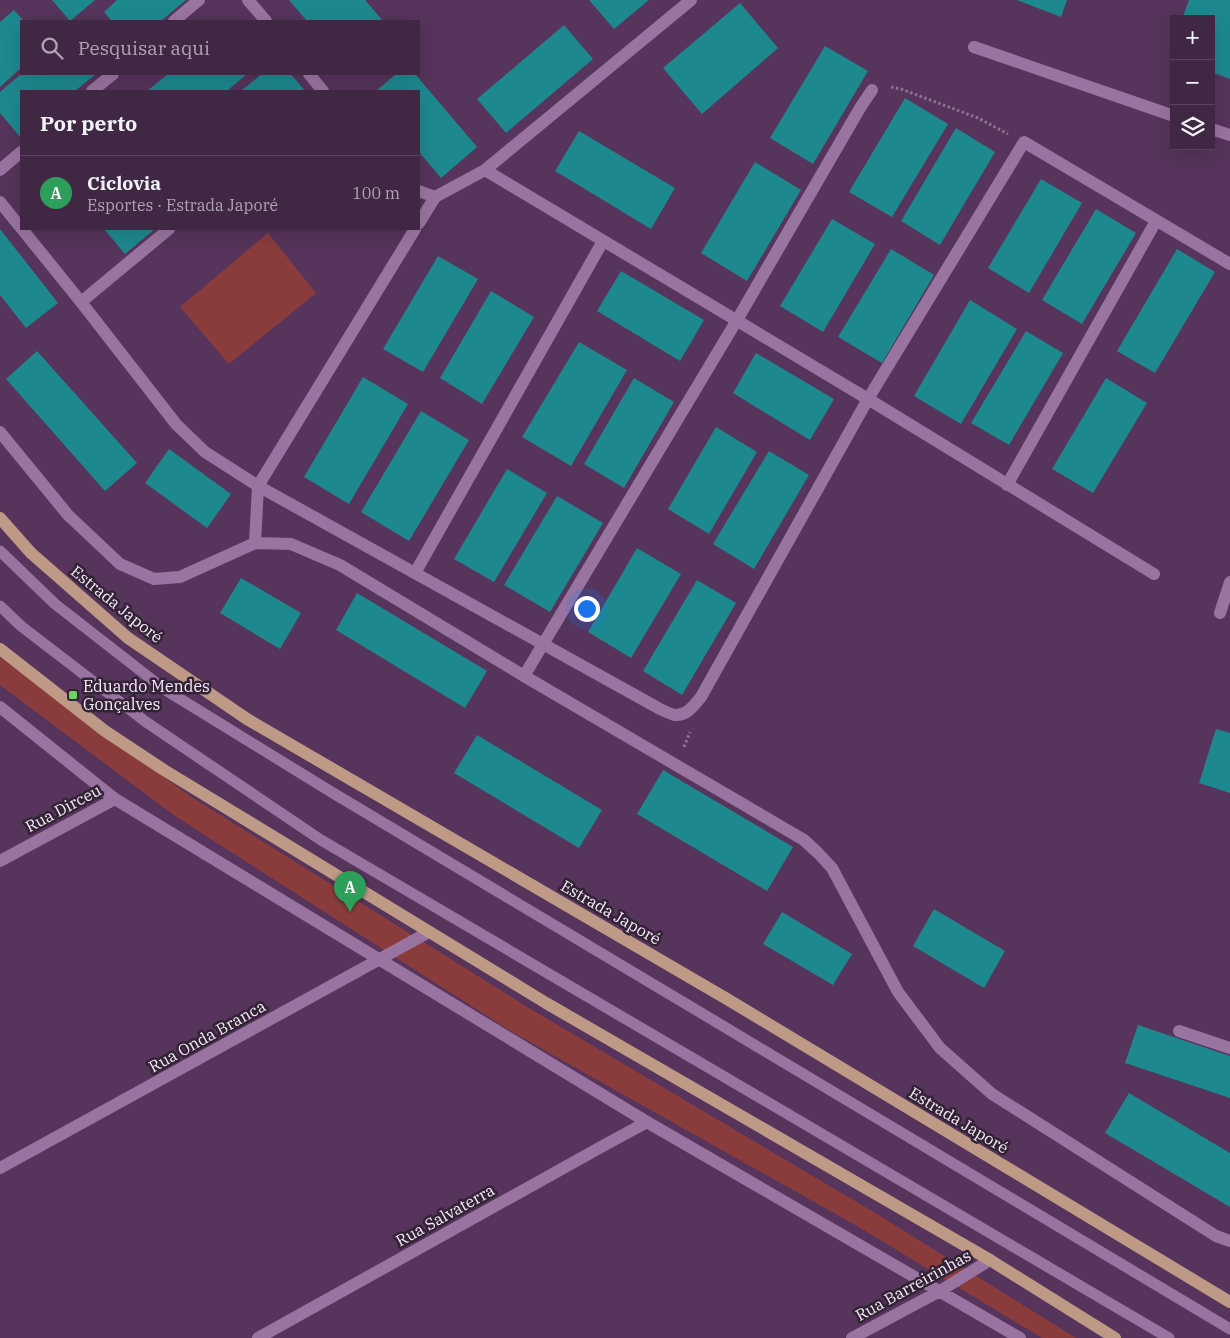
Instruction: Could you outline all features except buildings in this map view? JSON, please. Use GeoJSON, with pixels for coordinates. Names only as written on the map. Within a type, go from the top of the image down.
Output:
{"type":"FeatureCollection","features":[{"type":"Feature","properties":{"kind":"main road","name":"Estrada Japoré"},"geometry":{"type":"LineString","coordinates":[[0,518],[31,552],[128,638],[247,718],[728,999],[1230,1302]]}},
{"type":"Feature","properties":{"kind":"main road"},"geometry":{"type":"LineString","coordinates":[[0,649],[105,731],[150,760],[546,1003],[990,1260],[1114,1338]]}},
{"type":"Feature","properties":{"kind":"street"},"geometry":{"type":"LineString","coordinates":[[175,20],[199,0]]}},
{"type":"Feature","properties":{"kind":"street"},"geometry":{"type":"LineString","coordinates":[[248,0],[265,20]]}},
{"type":"Feature","properties":{"kind":"street"},"geometry":{"type":"LineString","coordinates":[[420,221],[435,197],[485,170],[691,0]]}},
{"type":"Feature","properties":{"kind":"street"},"geometry":{"type":"LineString","coordinates":[[974,47],[1170,115]]}},
{"type":"Feature","properties":{"kind":"street"},"geometry":{"type":"LineString","coordinates":[[93,90],[112,75]]}},
{"type":"Feature","properties":{"kind":"street"},"geometry":{"type":"LineString","coordinates":[[309,75],[322,90]]}},
{"type":"Feature","properties":{"kind":"street"},"geometry":{"type":"LineString","coordinates":[[524,676],[872,90]]}},
{"type":"Feature","properties":{"kind":"street"},"geometry":{"type":"LineString","coordinates":[[1215,130],[1230,135]]}},
{"type":"Feature","properties":{"kind":"street"},"geometry":{"type":"LineString","coordinates":[[23,230],[176,424],[205,452],[258,486],[660,709],[675,715],[691,710],[701,697],[868,399],[1024,142],[1156,222],[1230,264]]}},
{"type":"Feature","properties":{"kind":"street"},"geometry":{"type":"LineString","coordinates":[[0,170],[20,153]]}},
{"type":"Feature","properties":{"kind":"street"},"geometry":{"type":"LineString","coordinates":[[485,170],[868,399],[1154,574]]}},
{"type":"Feature","properties":{"kind":"street"},"geometry":{"type":"LineString","coordinates":[[420,191],[435,197]]}},
{"type":"Feature","properties":{"kind":"street"},"geometry":{"type":"LineString","coordinates":[[0,202],[20,227]]}},
{"type":"Feature","properties":{"kind":"street"},"geometry":{"type":"LineString","coordinates":[[1007,485],[1156,222]]}},
{"type":"Feature","properties":{"kind":"street"},"geometry":{"type":"LineString","coordinates":[[81,302],[168,230]]}},
{"type":"Feature","properties":{"kind":"street"},"geometry":{"type":"LineString","coordinates":[[255,543],[258,486],[414,230]]}},
{"type":"Feature","properties":{"kind":"street"},"geometry":{"type":"LineString","coordinates":[[414,573],[603,241]]}},
{"type":"Feature","properties":{"kind":"street"},"geometry":{"type":"LineString","coordinates":[[0,432],[68,515],[120,564],[154,579],[180,577],[255,543],[290,544],[340,565],[524,676],[804,840],[832,868],[898,992],[940,1048],[992,1094],[1216,1236],[1230,1241]]}},
{"type":"Feature","properties":{"kind":"street"},"geometry":{"type":"LineString","coordinates":[[1220,613],[1230,582]]}},
{"type":"Feature","properties":{"kind":"street"},"geometry":{"type":"LineString","coordinates":[[0,707],[115,799],[647,1122],[1020,1338]]}},
{"type":"Feature","properties":{"kind":"street","name":"Rua Dirceu"},"geometry":{"type":"LineString","coordinates":[[0,861],[115,799]]}},
{"type":"Feature","properties":{"kind":"street","name":"Rua Onda Branca"},"geometry":{"type":"LineString","coordinates":[[0,1168],[429,932]]}},
{"type":"Feature","properties":{"kind":"street"},"geometry":{"type":"LineString","coordinates":[[1179,1031],[1230,1048]]}},
{"type":"Feature","properties":{"kind":"street","name":"Rua Salvaterra"},"geometry":{"type":"LineString","coordinates":[[258,1338],[647,1122]]}},
{"type":"Feature","properties":{"kind":"street","name":"Rua Barreirinhas"},"geometry":{"type":"LineString","coordinates":[[852,1338],[940,1291],[990,1260]]}},
{"type":"Feature","properties":{"kind":"lane"},"geometry":{"type":"LineString","coordinates":[[0,551],[56,604],[164,689],[342,798],[1230,1329]]}},
{"type":"Feature","properties":{"kind":"lane"},"geometry":{"type":"LineString","coordinates":[[0,606],[21,626],[146,722],[321,840],[1169,1338]]}},
{"type":"Feature","properties":{"kind":"path"},"geometry":{"type":"LineString","coordinates":[[872,90],[882,85],[901,89],[978,118],[1024,142]]}},
{"type":"Feature","properties":{"kind":"path"},"geometry":{"type":"LineString","coordinates":[[676,765],[692,723],[691,710]]}},
{"type":"Feature","properties":{"kind":"shaded area"},"geometry":{"type":"Polygon","coordinates":[[[268,233],[316,293],[229,364],[180,307],[268,233]]]}},
{"type":"Feature","properties":{"kind":"shaded area"},"geometry":{"type":"Polygon","coordinates":[[[0,657],[190,796],[529,1008],[872,1211],[1076,1338],[1042,1338],[857,1226],[512,1032],[175,816],[0,685],[0,657]]]}},
{"type":"Feature","properties":{"kind":"place","name":"Eduardo Mendes Gonçalves"},"geometry":{"type":"Point","coordinates":[73,695]}},
{"type":"Feature","properties":{"kind":"place","name":"Ciclovia"},"geometry":{"type":"Point","coordinates":[350,912]}}]}
